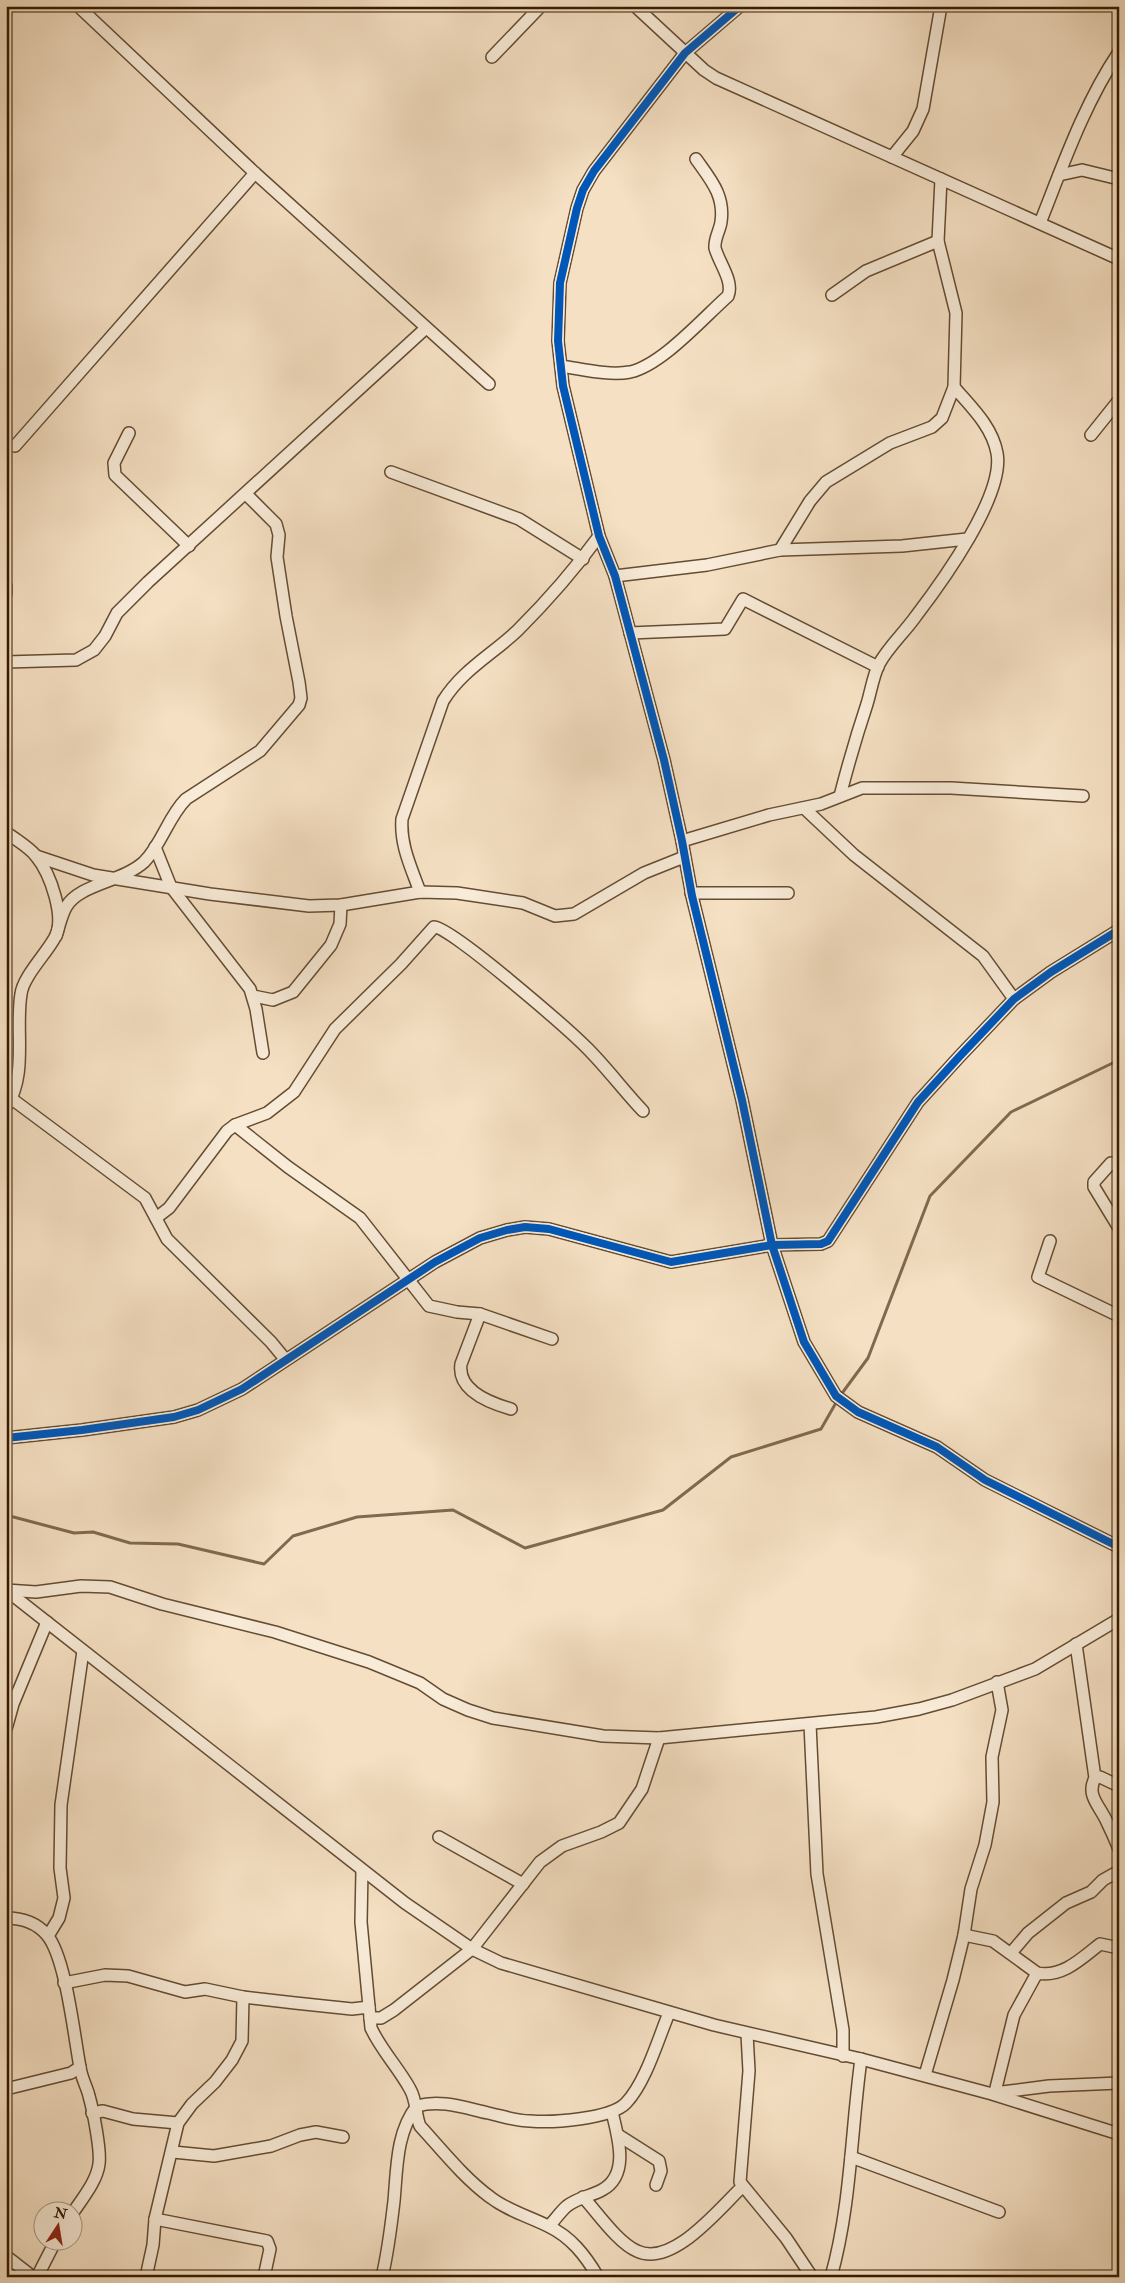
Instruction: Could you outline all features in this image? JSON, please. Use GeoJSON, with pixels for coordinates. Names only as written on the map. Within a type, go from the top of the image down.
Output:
{"type":"FeatureCollection","features":[{"type":"Feature","properties":{"kind":"street"},"geometry":{"type":"LineString","coordinates":[[78,6],[255,173],[488,384]]}},
{"type":"Feature","properties":{"kind":"street"},"geometry":{"type":"LineString","coordinates":[[492,57],[541,6]]}},
{"type":"Feature","properties":{"kind":"street"},"geometry":{"type":"LineString","coordinates":[[635,6],[704,70],[716,78],[1119,258]]}},
{"type":"Feature","properties":{"kind":"street"},"geometry":{"type":"LineString","coordinates":[[740,6],[685,53],[594,171],[583,190],[560,283],[558,341],[561,366],[599,536],[615,576],[664,760],[691,892],[742,1100],[772,1244],[804,1342],[836,1396],[858,1412],[937,1447],[985,1480],[1119,1547]]}},
{"type":"Feature","properties":{"kind":"street"},"geometry":{"type":"LineString","coordinates":[[892,157],[913,132],[923,109],[941,6]]}},
{"type":"Feature","properties":{"kind":"street"},"geometry":{"type":"LineString","coordinates":[[1040,223],[1085,114],[1107,70],[1119,52]]}},
{"type":"Feature","properties":{"kind":"street"},"geometry":{"type":"LineString","coordinates":[[561,366],[621,373],[646,366],[663,355],[728,296],[729,285],[715,247],[721,221],[721,203],[718,190],[696,159]]}},
{"type":"Feature","properties":{"kind":"street"},"geometry":{"type":"LineString","coordinates":[[1059,175],[1082,170],[1119,179]]}},
{"type":"Feature","properties":{"kind":"street"},"geometry":{"type":"LineString","coordinates":[[15,446],[255,173]]}},
{"type":"Feature","properties":{"kind":"street"},"geometry":{"type":"LineString","coordinates":[[780,550],[810,501],[826,482],[890,443],[932,427],[942,418],[954,387],[956,313],[938,241],[941,179]]}},
{"type":"Feature","properties":{"kind":"street"},"geometry":{"type":"LineString","coordinates":[[832,296],[866,271],[938,241]]}},
{"type":"Feature","properties":{"kind":"street"},"geometry":{"type":"LineString","coordinates":[[6,662],[76,660],[94,650],[105,636],[117,613],[148,582],[190,546],[426,328]]}},
{"type":"Feature","properties":{"kind":"street"},"geometry":{"type":"LineString","coordinates":[[840,796],[878,666],[899,635],[934,592],[985,511],[993,493],[997,454],[988,428],[954,387]]}},
{"type":"Feature","properties":{"kind":"street"},"geometry":{"type":"LineString","coordinates":[[1091,435],[1119,400]]}},
{"type":"Feature","properties":{"kind":"street"},"geometry":{"type":"LineString","coordinates":[[129,433],[114,463],[115,475],[190,546]]}},
{"type":"Feature","properties":{"kind":"street"},"geometry":{"type":"LineString","coordinates":[[391,472],[519,519],[583,559]]}},
{"type":"Feature","properties":{"kind":"street"},"geometry":{"type":"LineString","coordinates":[[246,494],[276,524],[278,530],[278,557],[301,698],[299,705],[260,751],[186,799],[177,808],[155,847],[143,863],[119,879],[76,894],[66,907],[56,936],[27,978],[21,993],[17,1082],[8,1101],[145,1198],[166,1239],[271,1342],[285,1359]]}},
{"type":"Feature","properties":{"kind":"street"},"geometry":{"type":"LineString","coordinates":[[420,892],[404,847],[401,834],[402,819],[443,701],[465,673],[517,631],[583,559],[599,536]]}},
{"type":"Feature","properties":{"kind":"street"},"geometry":{"type":"LineString","coordinates":[[615,576],[708,565],[780,550],[902,546],[967,539]]}},
{"type":"Feature","properties":{"kind":"street"},"geometry":{"type":"LineString","coordinates":[[6,586],[6,593]]}},
{"type":"Feature","properties":{"kind":"street"},"geometry":{"type":"LineString","coordinates":[[630,634],[725,629],[744,599],[878,666]]}},
{"type":"Feature","properties":{"kind":"street"},"geometry":{"type":"LineString","coordinates":[[682,841],[769,815],[804,808],[862,788],[951,788],[1083,796]]}},
{"type":"Feature","properties":{"kind":"street"},"geometry":{"type":"LineString","coordinates":[[804,808],[854,855],[983,956],[1014,998]]}},
{"type":"Feature","properties":{"kind":"street"},"geometry":{"type":"LineString","coordinates":[[6,832],[36,856],[93,875],[210,894],[309,906],[341,905],[420,892],[457,893],[523,903],[555,916],[574,914],[644,874],[684,857]]}},
{"type":"Feature","properties":{"kind":"street"},"geometry":{"type":"LineString","coordinates":[[155,847],[171,887],[196,916],[253,996],[263,1053]]}},
{"type":"Feature","properties":{"kind":"street"},"geometry":{"type":"LineString","coordinates":[[36,856],[56,897],[58,912],[56,936]]}},
{"type":"Feature","properties":{"kind":"street"},"geometry":{"type":"LineString","coordinates":[[691,892],[788,893]]}},
{"type":"Feature","properties":{"kind":"street"},"geometry":{"type":"LineString","coordinates":[[253,996],[273,1000],[293,992],[331,945],[340,924],[341,905]]}},
{"type":"Feature","properties":{"kind":"street"},"geometry":{"type":"LineString","coordinates":[[156,1218],[169,1208],[227,1131],[235,1125],[267,1113],[294,1092],[334,1029],[401,964],[429,930],[438,926],[474,952],[587,1048],[643,1111]]}},
{"type":"Feature","properties":{"kind":"street"},"geometry":{"type":"LineString","coordinates":[[6,1438],[99,1428],[174,1417],[198,1410],[242,1388],[435,1262],[480,1238],[525,1227],[549,1229],[671,1262],[772,1244],[821,1244],[828,1241],[918,1102],[1014,998],[1051,972],[1119,930]]}},
{"type":"Feature","properties":{"kind":"street"},"geometry":{"type":"LineString","coordinates":[[235,1125],[288,1167],[360,1218],[429,1306],[480,1314],[552,1339]]}},
{"type":"Feature","properties":{"kind":"street"},"geometry":{"type":"LineString","coordinates":[[1119,1166],[1111,1163],[1094,1182],[1097,1195],[1119,1228]]}},
{"type":"Feature","properties":{"kind":"street"},"geometry":{"type":"LineString","coordinates":[[1050,1241],[1038,1277],[1119,1316]]}},
{"type":"Feature","properties":{"kind":"street"},"geometry":{"type":"LineString","coordinates":[[480,1314],[461,1364],[460,1372],[462,1379],[488,1402],[511,1410]]}},
{"type":"Feature","properties":{"kind":"street"},"geometry":{"type":"LineString","coordinates":[[1119,1619],[1035,1669],[952,1700],[919,1709],[876,1717],[659,1738],[603,1736],[493,1718],[443,1699],[420,1683],[378,1665],[275,1632],[162,1604],[110,1587],[81,1586],[36,1592],[6,1590],[404,1903],[472,1949],[501,1963],[669,2013],[747,2034],[994,2093],[1119,2134]]}},
{"type":"Feature","properties":{"kind":"street"},"geometry":{"type":"LineString","coordinates":[[6,1729],[13,1704],[47,1622]]}},
{"type":"Feature","properties":{"kind":"street"},"geometry":{"type":"LineString","coordinates":[[1076,1644],[1095,1778],[1091,1785],[1092,1796],[1106,1818],[1119,1849]]}},
{"type":"Feature","properties":{"kind":"street"},"geometry":{"type":"LineString","coordinates":[[48,1936],[58,1918],[64,1898],[60,1868],[60,1805],[83,1651]]}},
{"type":"Feature","properties":{"kind":"street"},"geometry":{"type":"LineString","coordinates":[[925,2075],[964,1935],[968,1904],[985,1845],[993,1802],[992,1757],[1002,1710],[997,1682]]}},
{"type":"Feature","properties":{"kind":"street"},"geometry":{"type":"LineString","coordinates":[[810,1724],[817,1874],[843,2030],[843,2056]]}},
{"type":"Feature","properties":{"kind":"street"},"geometry":{"type":"LineString","coordinates":[[64,1983],[106,1975],[128,1976],[185,1992],[205,1989],[243,1997],[352,2010],[370,2018],[381,2018],[472,1949],[540,1862],[562,1846],[601,1832],[619,1823],[642,1790],[659,1738]]}},
{"type":"Feature","properties":{"kind":"street"},"geometry":{"type":"LineString","coordinates":[[1095,1778],[1100,1777],[1119,1786]]}},
{"type":"Feature","properties":{"kind":"street"},"geometry":{"type":"LineString","coordinates":[[439,1837],[523,1884]]}},
{"type":"Feature","properties":{"kind":"street"},"geometry":{"type":"LineString","coordinates":[[362,1870],[362,1922],[370,2018],[377,2042],[410,2089],[417,2106],[417,2120],[420,2126],[488,2196],[504,2208],[549,2226],[574,2243],[588,2259],[598,2277]]}},
{"type":"Feature","properties":{"kind":"street"},"geometry":{"type":"LineString","coordinates":[[1011,1953],[1028,1934],[1066,1903],[1091,1892],[1103,1880],[1119,1870]]}},
{"type":"Feature","properties":{"kind":"street"},"geometry":{"type":"LineString","coordinates":[[6,1918],[20,1918],[33,1923],[48,1936],[55,1948],[64,1983],[80,2067],[90,2099],[99,2165],[93,2180],[81,2200]]}},
{"type":"Feature","properties":{"kind":"street"},"geometry":{"type":"LineString","coordinates":[[964,1935],[993,1941],[1037,1972],[1053,1974],[1074,1966],[1100,1944],[1119,1948]]}},
{"type":"Feature","properties":{"kind":"street"},"geometry":{"type":"LineString","coordinates":[[994,2093],[1014,2015],[1037,1972]]}},
{"type":"Feature","properties":{"kind":"street"},"geometry":{"type":"LineString","coordinates":[[146,2277],[153,2245],[155,2218],[178,2123],[192,2104],[215,2082],[232,2060],[242,2041],[243,1997]]}},
{"type":"Feature","properties":{"kind":"street"},"geometry":{"type":"LineString","coordinates":[[352,2010],[370,2018]]}},
{"type":"Feature","properties":{"kind":"street"},"geometry":{"type":"LineString","coordinates":[[382,2277],[389,2248],[398,2152],[404,2128],[417,2106],[430,2102],[445,2104],[528,2122],[569,2119],[612,2112],[626,2104],[638,2086],[669,2013]]}},
{"type":"Feature","properties":{"kind":"street"},"geometry":{"type":"LineString","coordinates":[[747,2034],[749,2071],[739,2177],[742,2188],[786,2238],[812,2277]]}},
{"type":"Feature","properties":{"kind":"street"},"geometry":{"type":"LineString","coordinates":[[831,2277],[850,2183],[851,2157],[862,2060]]}},
{"type":"Feature","properties":{"kind":"street"},"geometry":{"type":"LineString","coordinates":[[6,2089],[71,2073],[80,2067]]}},
{"type":"Feature","properties":{"kind":"street"},"geometry":{"type":"LineString","coordinates":[[994,2093],[1049,2086],[1119,2083]]}},
{"type":"Feature","properties":{"kind":"street"},"geometry":{"type":"LineString","coordinates":[[92,2113],[103,2111],[133,2119],[178,2123]]}},
{"type":"Feature","properties":{"kind":"street"},"geometry":{"type":"LineString","coordinates":[[549,2226],[568,2205],[603,2190],[616,2176],[620,2159],[618,2135],[612,2112]]}},
{"type":"Feature","properties":{"kind":"street"},"geometry":{"type":"LineString","coordinates":[[172,2152],[214,2156],[271,2146],[300,2135],[316,2132],[343,2137]]}},
{"type":"Feature","properties":{"kind":"street"},"geometry":{"type":"LineString","coordinates":[[618,2135],[659,2161],[661,2171],[656,2185]]}},
{"type":"Feature","properties":{"kind":"street"},"geometry":{"type":"LineString","coordinates":[[851,2157],[999,2212]]}},
{"type":"Feature","properties":{"kind":"street"},"geometry":{"type":"LineString","coordinates":[[583,2197],[626,2244],[636,2251],[650,2255],[683,2244],[742,2188]]}},
{"type":"Feature","properties":{"kind":"street"},"geometry":{"type":"LineString","coordinates":[[155,2218],[267,2241],[270,2249],[264,2277]]}},
{"type":"Feature","properties":{"kind":"street"},"geometry":{"type":"LineString","coordinates":[[37,2277],[51,2250]]}},
{"type":"Feature","properties":{"kind":"street"},"geometry":{"type":"LineString","coordinates":[[6,2256],[25,2274]]}},
{"type":"Feature","properties":{"kind":"waterway"},"geometry":{"type":"LineString","coordinates":[[840,1396],[868,1358],[930,1196],[1011,1112],[1119,1060]]}},
{"type":"Feature","properties":{"kind":"waterway"},"geometry":{"type":"LineString","coordinates":[[6,1515],[74,1533],[93,1532],[130,1543],[178,1544],[264,1564],[293,1536],[357,1517],[453,1510],[525,1548],[663,1510],[731,1457],[821,1429],[837,1401]]}},
{"type":"Feature","properties":{"kind":"cycle path"},"geometry":{"type":"LineString","coordinates":[[740,6],[685,53],[594,171],[583,190],[577,208],[560,283],[558,341],[563,386],[599,536],[615,576],[664,760],[692,896],[742,1100],[772,1245],[804,1342],[836,1396],[858,1412],[937,1447],[985,1480],[1119,1547]]}},
{"type":"Feature","properties":{"kind":"cycle path"},"geometry":{"type":"LineString","coordinates":[[6,1438],[174,1417],[198,1410],[242,1389],[435,1262],[480,1238],[507,1230],[525,1227],[549,1229],[671,1262],[772,1245],[821,1244],[828,1241],[918,1102],[959,1057],[1014,999],[1051,972],[1119,930]]}}]}
